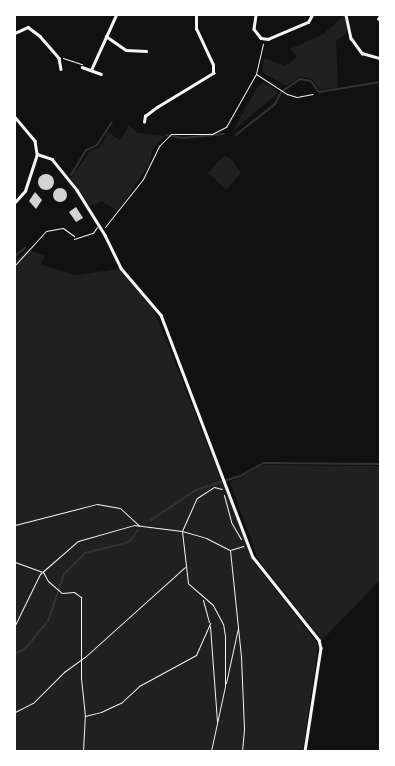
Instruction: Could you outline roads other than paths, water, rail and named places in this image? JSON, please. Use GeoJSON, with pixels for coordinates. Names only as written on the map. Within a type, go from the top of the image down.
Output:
{"type":"FeatureCollection","features":[{"type":"Feature","properties":{"kind":"street"},"geometry":{"type":"LineString","coordinates":[[91,70],[116,15]]}},
{"type":"Feature","properties":{"kind":"street"},"geometry":{"type":"LineString","coordinates":[[144,122],[145,116],[157,107],[213,73],[213,65],[196,28],[196,15]]}},
{"type":"Feature","properties":{"kind":"street"},"geometry":{"type":"LineString","coordinates":[[256,15],[254,29],[264,39],[291,31],[308,22],[312,15]]}},
{"type":"Feature","properties":{"kind":"street"},"geometry":{"type":"LineString","coordinates":[[346,15],[351,38],[362,53],[380,58]]}},
{"type":"Feature","properties":{"kind":"street"},"geometry":{"type":"LineString","coordinates":[[15,33],[28,28],[40,36],[58,58],[61,69]]}},
{"type":"Feature","properties":{"kind":"street"},"geometry":{"type":"LineString","coordinates":[[106,36],[126,50],[146,51]]}},
{"type":"Feature","properties":{"kind":"street"},"geometry":{"type":"LineString","coordinates":[[82,67],[101,74]]}},
{"type":"Feature","properties":{"kind":"street"},"geometry":{"type":"LineString","coordinates":[[15,117],[35,141],[37,154],[25,191],[15,202]]}},
{"type":"Feature","properties":{"kind":"street"},"geometry":{"type":"LineString","coordinates":[[37,154],[52,159],[77,190],[97,227],[102,231],[120,268],[161,315],[192,403],[224,478],[249,545],[261,568],[319,640],[321,648],[305,751]]}},
{"type":"Feature","properties":{"kind":"lane"},"geometry":{"type":"LineString","coordinates":[[74,238],[93,233],[97,227]]}},
{"type":"Feature","properties":{"kind":"waterway"},"geometry":{"type":"LineString","coordinates":[[236,135],[275,104],[281,92],[300,79],[311,81],[319,92],[380,82]]}},
{"type":"Feature","properties":{"kind":"waterway"},"geometry":{"type":"LineString","coordinates":[[71,175],[86,150],[97,145],[112,122]]}},
{"type":"Feature","properties":{"kind":"waterway"},"geometry":{"type":"LineString","coordinates":[[166,135],[183,138],[224,134]]}},
{"type":"Feature","properties":{"kind":"waterway"},"geometry":{"type":"LineString","coordinates":[[15,256],[25,248]]}},
{"type":"Feature","properties":{"kind":"waterway"},"geometry":{"type":"LineString","coordinates":[[151,520],[196,490],[240,476],[263,463],[380,464]]}},
{"type":"Feature","properties":{"kind":"waterway"},"geometry":{"type":"LineString","coordinates":[[15,654],[25,649],[48,621],[64,574],[85,553],[129,542],[138,530]]}}]}
